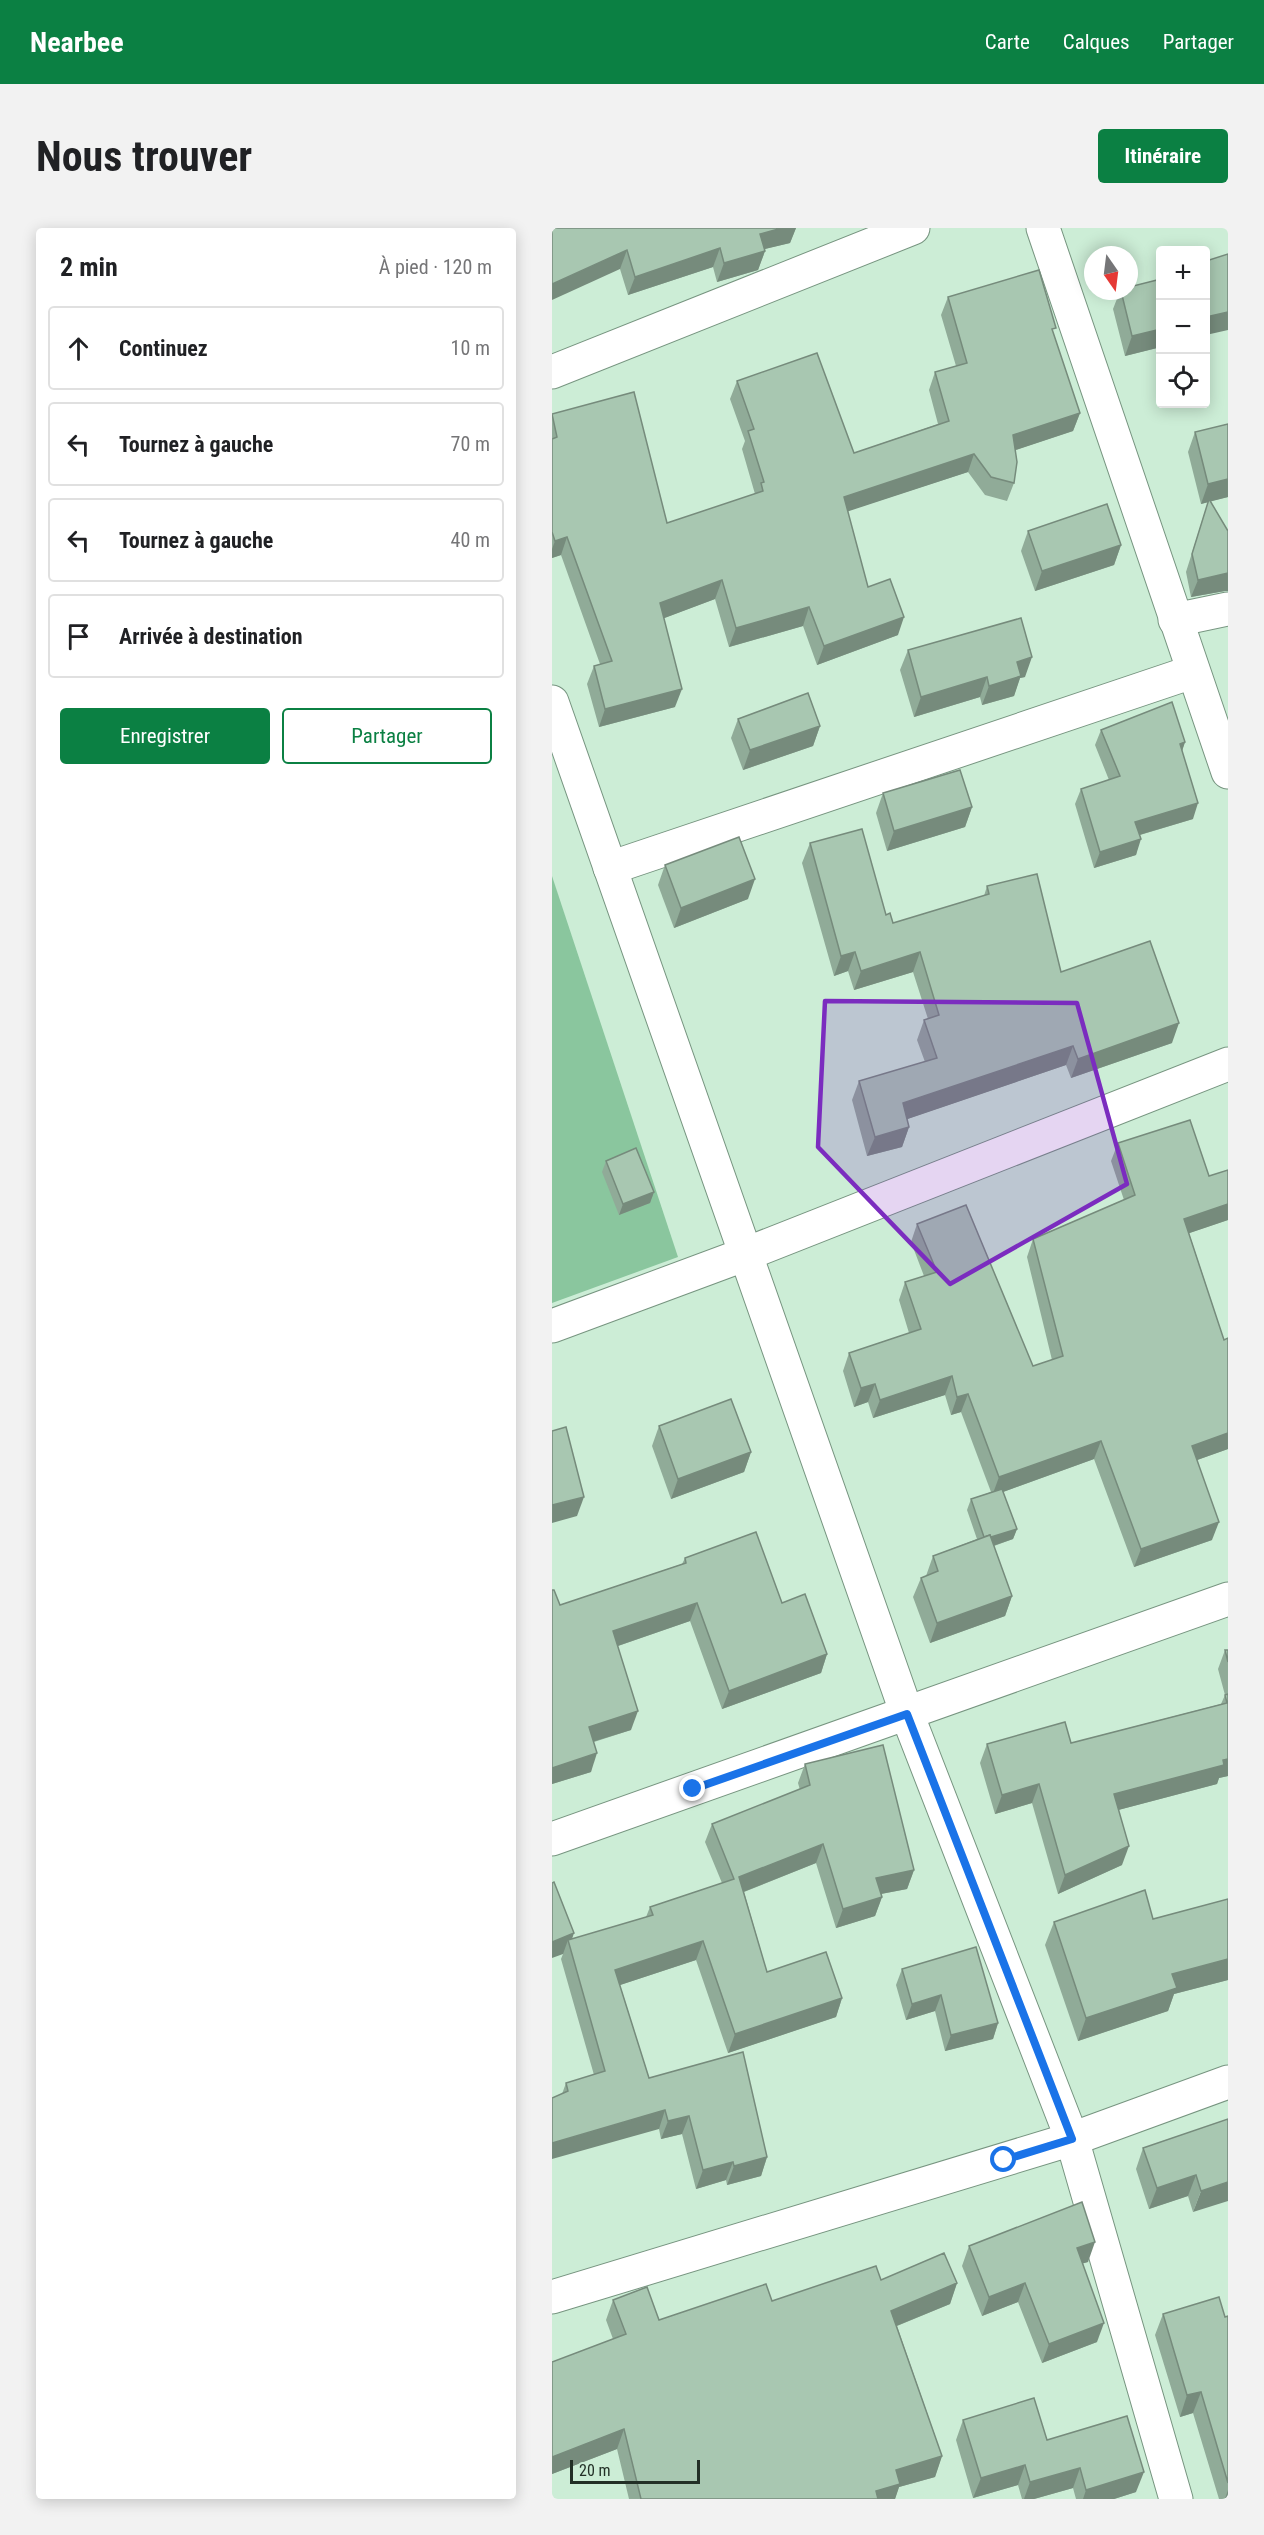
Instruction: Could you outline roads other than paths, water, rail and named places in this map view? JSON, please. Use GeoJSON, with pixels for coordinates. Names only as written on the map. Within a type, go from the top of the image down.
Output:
{"type":"FeatureCollection","features":[{"type":"Feature","properties":{"kind":"street"},"geometry":{"type":"LineString","coordinates":[[552,372],[913,228]]}},
{"type":"Feature","properties":{"kind":"street"},"geometry":{"type":"LineString","coordinates":[[1043,228],[1192,672],[1228,772]]}},
{"type":"Feature","properties":{"kind":"street"},"geometry":{"type":"LineString","coordinates":[[1175,620],[1228,609]]}},
{"type":"Feature","properties":{"kind":"street"},"geometry":{"type":"LineString","coordinates":[[610,868],[1192,672]]}},
{"type":"Feature","properties":{"kind":"street"},"geometry":{"type":"LineString","coordinates":[[552,702],[907,1714],[1072,2139],[1176,2499]]}},
{"type":"Feature","properties":{"kind":"street"},"geometry":{"type":"LineString","coordinates":[[552,1326],[746,1254],[1228,1064]]}},
{"type":"Feature","properties":{"kind":"street"},"geometry":{"type":"LineString","coordinates":[[552,1839],[1228,1599]]}},
{"type":"Feature","properties":{"kind":"street"},"geometry":{"type":"LineString","coordinates":[[552,2296],[1072,2139],[1228,2082]]}}]}
